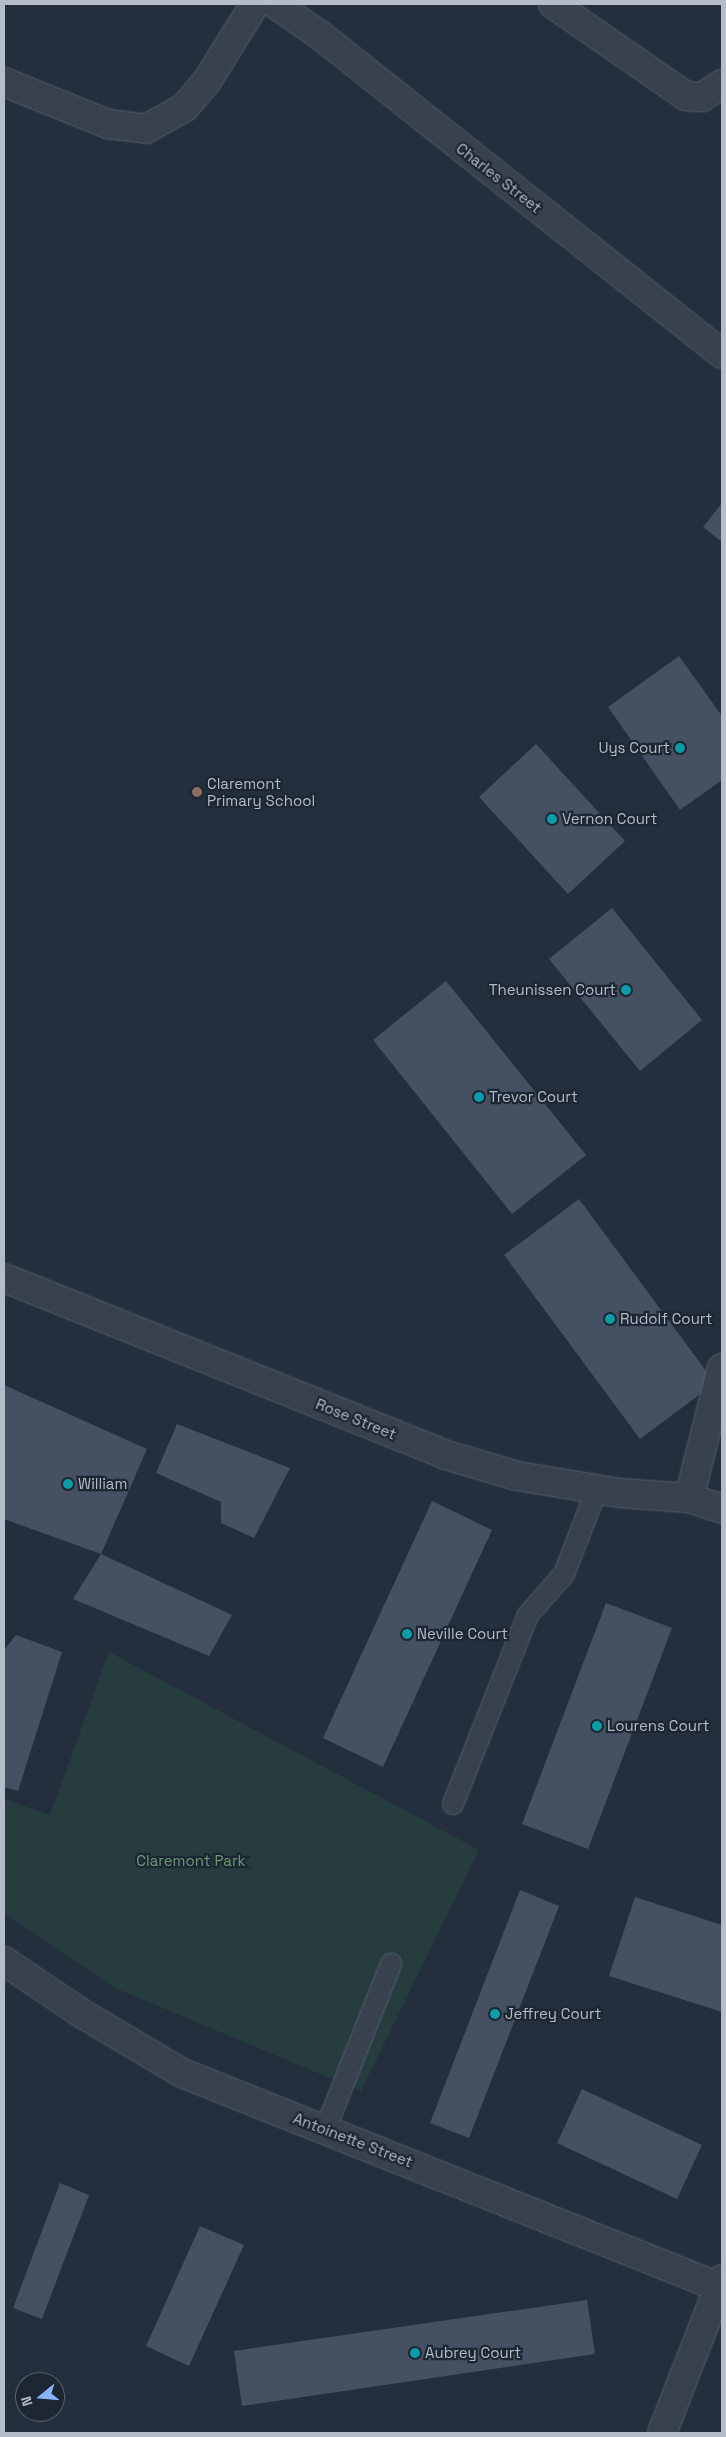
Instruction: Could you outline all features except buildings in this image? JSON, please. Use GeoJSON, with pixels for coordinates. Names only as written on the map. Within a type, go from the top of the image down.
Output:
{"type":"FeatureCollection","features":[{"type":"Feature","properties":{"kind":"street"},"geometry":{"type":"LineString","coordinates":[[4,82],[108,124],[146,129],[190,100],[256,4]]}},
{"type":"Feature","properties":{"kind":"street","name":"Charles Street"},"geometry":{"type":"LineString","coordinates":[[275,4],[320,35],[722,354]]}},
{"type":"Feature","properties":{"kind":"street"},"geometry":{"type":"LineString","coordinates":[[553,4],[686,96],[702,98],[722,84]]}},
{"type":"Feature","properties":{"kind":"street","name":"Rose Street"},"geometry":{"type":"LineString","coordinates":[[4,1278],[446,1455],[517,1476],[597,1489],[689,1498],[722,1509]]}},
{"type":"Feature","properties":{"kind":"street"},"geometry":{"type":"LineString","coordinates":[[689,1498],[722,1368]]}},
{"type":"Feature","properties":{"kind":"street","name":"Antoinette Street"},"geometry":{"type":"LineString","coordinates":[[4,1961],[81,2013],[182,2073],[721,2283]]}},
{"type":"Feature","properties":{"kind":"street"},"geometry":{"type":"LineString","coordinates":[[662,2433],[721,2283]]}},
{"type":"Feature","properties":{"kind":"lane"},"geometry":{"type":"LineString","coordinates":[[454,1804],[528,1615],[564,1574],[597,1489]]}},
{"type":"Feature","properties":{"kind":"lane"},"geometry":{"type":"LineString","coordinates":[[325,2130],[391,1964]]}},
{"type":"Feature","properties":{"kind":"green space","name":"Claremont Park"},"geometry":{"type":"Polygon","coordinates":[[[109,1652],[479,1850],[361,2091],[115,1988],[4,1913],[4,1799],[50,1815],[109,1652]]]}},
{"type":"Feature","properties":{"kind":"place","name":"Uys Court"},"geometry":{"type":"Point","coordinates":[680,748]}},
{"type":"Feature","properties":{"kind":"place","name":"Claremont Primary School"},"geometry":{"type":"Point","coordinates":[197,792]}},
{"type":"Feature","properties":{"kind":"place","name":"Vernon Court"},"geometry":{"type":"Point","coordinates":[552,819]}},
{"type":"Feature","properties":{"kind":"place","name":"Theunissen Court"},"geometry":{"type":"Point","coordinates":[626,990]}},
{"type":"Feature","properties":{"kind":"place","name":"Trevor Court"},"geometry":{"type":"Point","coordinates":[479,1097]}},
{"type":"Feature","properties":{"kind":"place","name":"Rudolf Court"},"geometry":{"type":"Point","coordinates":[610,1319]}},
{"type":"Feature","properties":{"kind":"place","name":"William"},"geometry":{"type":"Point","coordinates":[68,1484]}},
{"type":"Feature","properties":{"kind":"place","name":"Neville Court"},"geometry":{"type":"Point","coordinates":[407,1634]}},
{"type":"Feature","properties":{"kind":"place","name":"Lourens Court"},"geometry":{"type":"Point","coordinates":[597,1726]}},
{"type":"Feature","properties":{"kind":"place","name":"Jeffrey Court"},"geometry":{"type":"Point","coordinates":[495,2014]}},
{"type":"Feature","properties":{"kind":"place","name":"Aubrey Court"},"geometry":{"type":"Point","coordinates":[415,2353]}}]}
